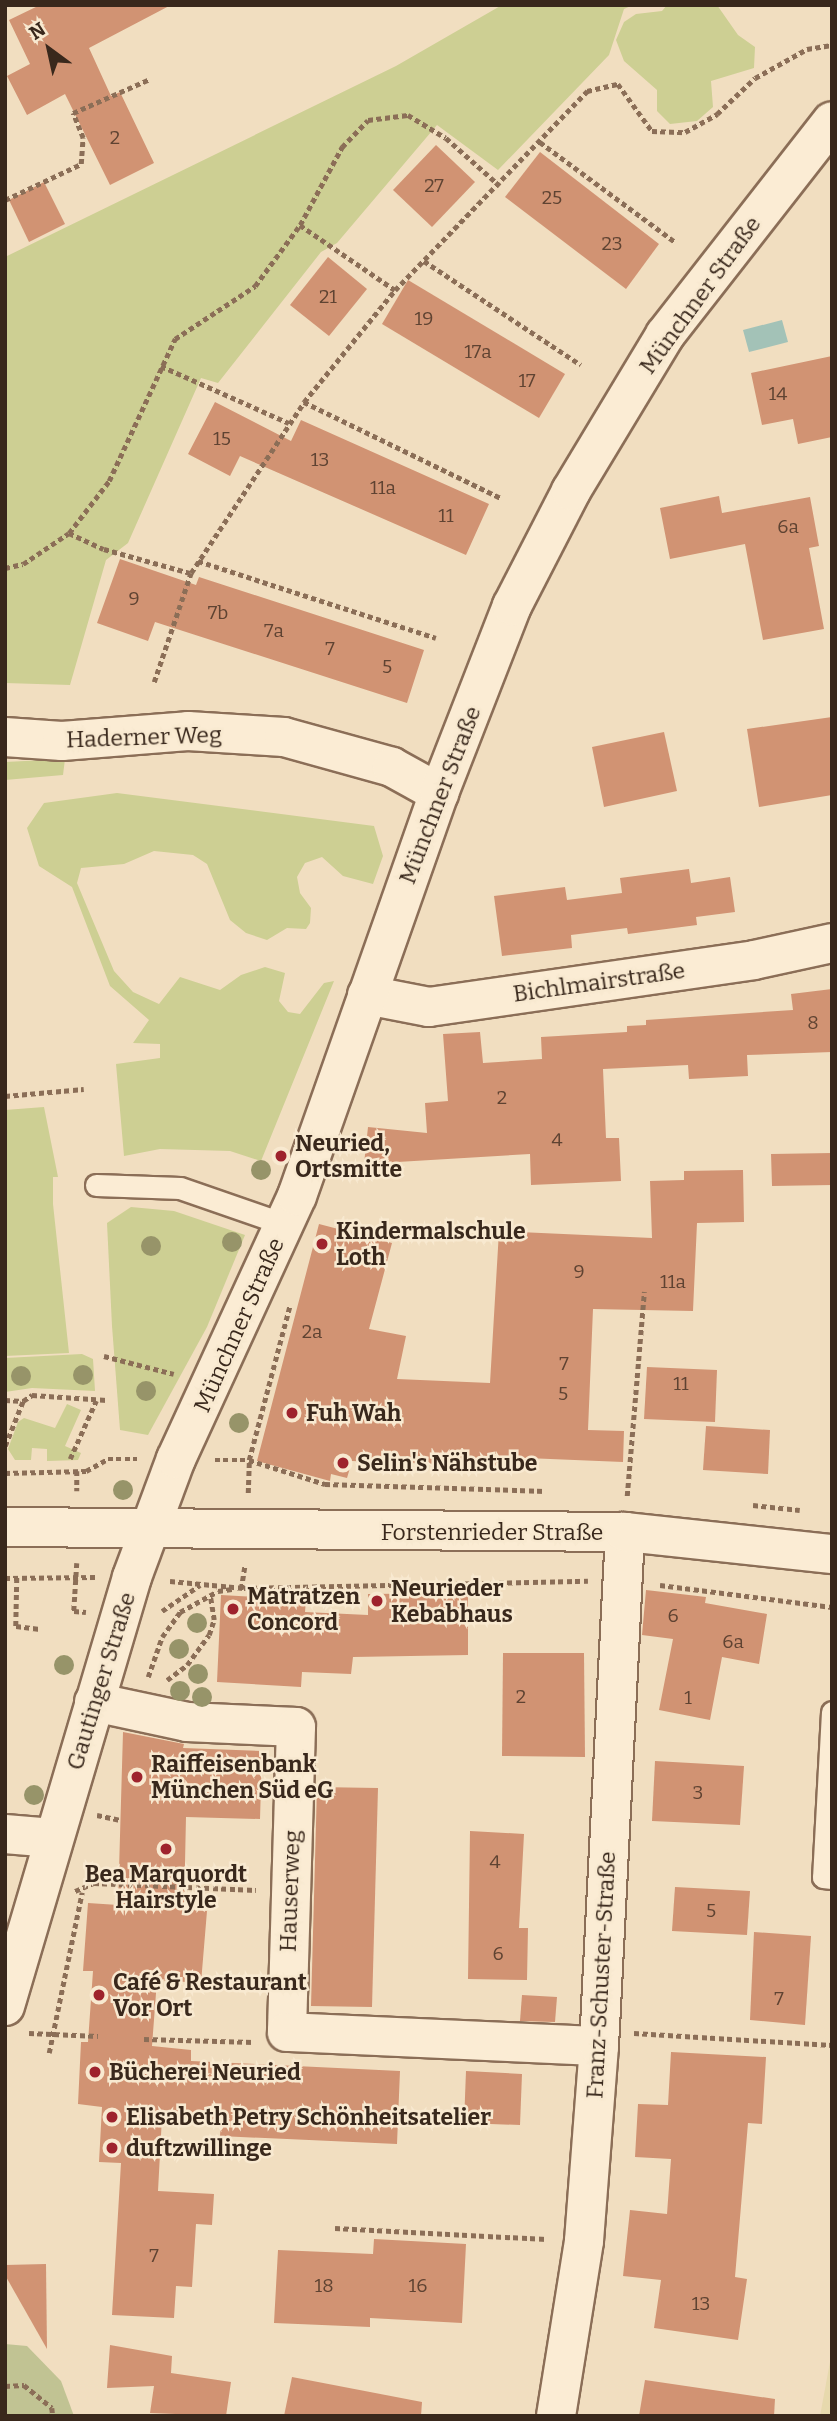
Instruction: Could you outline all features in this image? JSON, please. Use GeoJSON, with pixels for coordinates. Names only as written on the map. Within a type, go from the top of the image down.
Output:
{"type":"FeatureCollection","features":[{"type":"Feature","properties":{"kind":"street","name":"Münchner Straße"},"geometry":{"type":"LineString","coordinates":[[151,1525],[176,1459],[284,1224],[439,793],[512,606],[571,491],[665,335],[832,121]]}},
{"type":"Feature","properties":{"kind":"street","name":"Haderner Weg"},"geometry":{"type":"LineString","coordinates":[[5,737],[62,741],[188,731],[284,737],[392,766],[439,793]]}},
{"type":"Feature","properties":{"kind":"street","name":"Bichlmairstraße"},"geometry":{"type":"LineString","coordinates":[[367,995],[429,1007],[754,960],[832,943]]}},
{"type":"Feature","properties":{"kind":"street","name":"Forstenrieder Straße"},"geometry":{"type":"LineString","coordinates":[[5,1527],[151,1525],[625,1532],[832,1554]]}},
{"type":"Feature","properties":{"kind":"street","name":"Gautinger Straße"},"geometry":{"type":"LineString","coordinates":[[9,2003],[53,1838],[132,1577],[151,1525]]}},
{"type":"Feature","properties":{"kind":"street","name":"Franz-Schuster-Straße"},"geometry":{"type":"LineString","coordinates":[[556,2416],[584,2241],[598,2038],[625,1532]]}},
{"type":"Feature","properties":{"kind":"street","name":"Hauserweg"},"geometry":{"type":"LineString","coordinates":[[94,1702],[187,1722],[296,1727],[289,1891],[288,2032]]}},
{"type":"Feature","properties":{"kind":"street"},"geometry":{"type":"LineString","coordinates":[[5,1834],[53,1838]]}},
{"type":"Feature","properties":{"kind":"street"},"geometry":{"type":"LineString","coordinates":[[288,2032],[598,2038]]}},
{"type":"Feature","properties":{"kind":"lane"},"geometry":{"type":"LineString","coordinates":[[96,1185],[180,1188],[284,1224]]}},
{"type":"Feature","properties":{"kind":"lane"},"geometry":{"type":"LineString","coordinates":[[832,1712],[823,1877],[832,1878]]}},
{"type":"Feature","properties":{"kind":"path"},"geometry":{"type":"LineString","coordinates":[[154,682],[191,573],[304,402],[395,290],[500,186],[587,91],[618,84],[652,131],[685,132],[717,114],[755,78],[807,49],[832,45]]}},
{"type":"Feature","properties":{"kind":"path"},"geometry":{"type":"LineString","coordinates":[[5,200],[81,164],[83,138],[73,113],[150,79]]}},
{"type":"Feature","properties":{"kind":"path"},"geometry":{"type":"LineString","coordinates":[[5,568],[23,564],[69,533],[109,481],[175,339],[254,286],[300,225],[342,148],[368,120],[408,115],[446,138],[500,186]]}},
{"type":"Feature","properties":{"kind":"path"},"geometry":{"type":"LineString","coordinates":[[540,142],[674,241]]}},
{"type":"Feature","properties":{"kind":"path"},"geometry":{"type":"LineString","coordinates":[[300,225],[395,290]]}},
{"type":"Feature","properties":{"kind":"path"},"geometry":{"type":"LineString","coordinates":[[424,261],[581,365]]}},
{"type":"Feature","properties":{"kind":"path"},"geometry":{"type":"LineString","coordinates":[[161,366],[289,424]]}},
{"type":"Feature","properties":{"kind":"path"},"geometry":{"type":"LineString","coordinates":[[304,402],[501,498]]}},
{"type":"Feature","properties":{"kind":"path"},"geometry":{"type":"LineString","coordinates":[[69,533],[104,549],[191,573]]}},
{"type":"Feature","properties":{"kind":"path"},"geometry":{"type":"LineString","coordinates":[[198,561],[436,638]]}},
{"type":"Feature","properties":{"kind":"path"},"geometry":{"type":"LineString","coordinates":[[5,1096],[84,1089]]}},
{"type":"Feature","properties":{"kind":"path"},"geometry":{"type":"LineString","coordinates":[[625,1532],[644,1292]]}},
{"type":"Feature","properties":{"kind":"path"},"geometry":{"type":"LineString","coordinates":[[244,1588],[249,1460],[293,1296]]}},
{"type":"Feature","properties":{"kind":"path"},"geometry":{"type":"LineString","coordinates":[[104,1356],[187,1377]]}},
{"type":"Feature","properties":{"kind":"path"},"geometry":{"type":"LineString","coordinates":[[5,1446],[23,1401],[32,1395],[107,1400]]}},
{"type":"Feature","properties":{"kind":"path"},"geometry":{"type":"LineString","coordinates":[[5,1400],[23,1401]]}},
{"type":"Feature","properties":{"kind":"path"},"geometry":{"type":"LineString","coordinates":[[70,1459],[96,1401]]}},
{"type":"Feature","properties":{"kind":"path"},"geometry":{"type":"LineString","coordinates":[[5,1474],[86,1471],[108,1459]]}},
{"type":"Feature","properties":{"kind":"path"},"geometry":{"type":"LineString","coordinates":[[5,1578],[132,1577],[244,1588],[621,1580],[832,1608]]}},
{"type":"Feature","properties":{"kind":"path"},"geometry":{"type":"LineString","coordinates":[[17,1578],[16,1626],[40,1629]]}},
{"type":"Feature","properties":{"kind":"path"},"geometry":{"type":"LineString","coordinates":[[150,1673],[166,1624],[184,1609],[210,1595],[244,1588]]}},
{"type":"Feature","properties":{"kind":"path"},"geometry":{"type":"LineString","coordinates":[[146,1685],[178,1673],[204,1646],[214,1620],[210,1595]]}},
{"type":"Feature","properties":{"kind":"path"},"geometry":{"type":"LineString","coordinates":[[108,1817],[120,1820]]}},
{"type":"Feature","properties":{"kind":"path"},"geometry":{"type":"LineString","coordinates":[[49,2053],[82,1892],[94,1883],[289,1891]]}},
{"type":"Feature","properties":{"kind":"path"},"geometry":{"type":"LineString","coordinates":[[40,1886],[82,1892]]}},
{"type":"Feature","properties":{"kind":"path"},"geometry":{"type":"LineString","coordinates":[[9,2003],[51,2036],[98,2036]]}},
{"type":"Feature","properties":{"kind":"path"},"geometry":{"type":"LineString","coordinates":[[144,2039],[269,2043],[288,2032]]}},
{"type":"Feature","properties":{"kind":"path"},"geometry":{"type":"LineString","coordinates":[[598,2038],[832,2045]]}},
{"type":"Feature","properties":{"kind":"path"},"geometry":{"type":"LineString","coordinates":[[335,2228],[584,2241]]}},
{"type":"Feature","properties":{"kind":"path"},"geometry":{"type":"LineString","coordinates":[[5,2386],[24,2385],[52,2408],[53,2416]]}},
{"type":"Feature","properties":{"kind":"shaded area"},"geometry":{"type":"Polygon","coordinates":[[[832,2351],[832,2416],[820,2416],[832,2351]]]}},
{"type":"Feature","properties":{"kind":"green space"},"geometry":{"type":"Polygon","coordinates":[[[502,5],[633,5],[624,9],[609,55],[498,170],[437,125],[337,243],[321,252],[218,383],[201,378],[128,543],[106,560],[70,685],[5,683],[5,257],[396,66],[502,5]]]}},
{"type":"Feature","properties":{"kind":"green space"},"geometry":{"type":"Polygon","coordinates":[[[667,5],[717,5],[738,35],[755,47],[754,68],[711,81],[713,107],[697,121],[670,124],[657,111],[657,90],[624,61],[616,40],[624,22],[636,14],[662,11],[667,5]]]}},
{"type":"Feature","properties":{"kind":"green space"},"geometry":{"type":"Polygon","coordinates":[[[65,759],[63,775],[5,780],[5,762],[65,759]]]}},
{"type":"Feature","properties":{"kind":"green space"},"geometry":{"type":"Polygon","coordinates":[[[117,793],[374,826],[383,856],[373,884],[343,876],[322,857],[305,863],[297,877],[300,893],[311,908],[310,923],[306,929],[287,928],[267,940],[246,933],[230,920],[207,864],[193,855],[154,851],[124,864],[81,868],[77,883],[114,971],[133,992],[159,1004],[180,977],[220,990],[241,975],[265,967],[285,973],[279,1001],[288,1012],[300,1014],[324,983],[334,981],[261,1161],[230,1151],[160,1149],[124,1156],[116,1064],[160,1058],[160,1044],[133,1043],[149,1020],[110,986],[72,887],[39,866],[27,828],[44,803],[117,793]]]}},
{"type":"Feature","properties":{"kind":"green space"},"geometry":{"type":"Polygon","coordinates":[[[44,1107],[58,1177],[53,1177],[53,1204],[69,1353],[5,1356],[5,1110],[44,1107]]]}},
{"type":"Feature","properties":{"kind":"green space"},"geometry":{"type":"Polygon","coordinates":[[[131,1207],[174,1211],[245,1235],[207,1327],[148,1435],[120,1430],[112,1326],[107,1223],[131,1207]]]}},
{"type":"Feature","properties":{"kind":"green space"},"geometry":{"type":"Polygon","coordinates":[[[82,1354],[93,1359],[95,1391],[32,1388],[5,1392],[5,1358],[82,1354]]]}},
{"type":"Feature","properties":{"kind":"green space"},"geometry":{"type":"Polygon","coordinates":[[[67,1404],[81,1410],[65,1446],[81,1453],[78,1460],[47,1461],[47,1449],[32,1448],[31,1460],[15,1460],[8,1449],[18,1422],[24,1418],[55,1428],[67,1404]]]}},
{"type":"Feature","properties":{"kind":"green space"},"geometry":{"type":"Polygon","coordinates":[[[5,2344],[27,2346],[61,2381],[74,2416],[5,2416],[5,2344]]]}},
{"type":"Feature","properties":{"kind":"water"},"geometry":{"type":"Polygon","coordinates":[[[782,320],[788,342],[749,352],[743,330],[782,320]]]}},
{"type":"Feature","properties":{"kind":"building"},"geometry":{"type":"Polygon","coordinates":[[[40,5],[171,5],[89,48],[111,96],[120,92],[154,163],[110,185],[65,94],[27,115],[7,76],[30,64],[9,20],[40,5]]]}},
{"type":"Feature","properties":{"kind":"building"},"geometry":{"type":"Polygon","coordinates":[[[436,145],[475,182],[432,227],[393,190],[436,145]]]}},
{"type":"Feature","properties":{"kind":"building"},"geometry":{"type":"Polygon","coordinates":[[[540,152],[659,244],[626,289],[505,197],[540,152]]]}},
{"type":"Feature","properties":{"kind":"building"},"geometry":{"type":"Polygon","coordinates":[[[44,182],[65,224],[29,242],[9,200],[44,182]]]}},
{"type":"Feature","properties":{"kind":"building"},"geometry":{"type":"Polygon","coordinates":[[[328,257],[367,289],[329,336],[290,305],[328,257]]]}},
{"type":"Feature","properties":{"kind":"building"},"geometry":{"type":"Polygon","coordinates":[[[408,280],[565,374],[539,418],[382,324],[408,280]]]}},
{"type":"Feature","properties":{"kind":"building"},"geometry":{"type":"Polygon","coordinates":[[[832,356],[832,437],[798,444],[793,419],[762,425],[751,373],[832,356]]]}},
{"type":"Feature","properties":{"kind":"building"},"geometry":{"type":"Polygon","coordinates":[[[215,402],[291,441],[301,420],[489,504],[466,555],[240,456],[230,476],[188,454],[215,402]]]}},
{"type":"Feature","properties":{"kind":"building"},"geometry":{"type":"Polygon","coordinates":[[[719,496],[722,513],[810,497],[819,546],[809,548],[824,629],[763,640],[745,544],[670,559],[660,508],[719,496]]]}},
{"type":"Feature","properties":{"kind":"building"},"geometry":{"type":"Polygon","coordinates":[[[120,559],[196,585],[199,577],[424,650],[407,703],[155,622],[148,641],[97,623],[120,559]]]}},
{"type":"Feature","properties":{"kind":"building"},"geometry":{"type":"Polygon","coordinates":[[[832,717],[832,795],[759,807],[747,729],[832,717]]]}},
{"type":"Feature","properties":{"kind":"building"},"geometry":{"type":"Polygon","coordinates":[[[664,732],[677,791],[604,807],[592,747],[664,732]]]}},
{"type":"Feature","properties":{"kind":"building"},"geometry":{"type":"Polygon","coordinates":[[[689,869],[691,883],[730,877],[735,912],[696,917],[697,925],[628,934],[627,928],[571,935],[572,948],[502,956],[494,896],[565,887],[567,900],[622,893],[620,878],[689,869]]]}},
{"type":"Feature","properties":{"kind":"building"},"geometry":{"type":"Polygon","coordinates":[[[832,989],[832,1052],[747,1055],[748,1076],[689,1079],[688,1065],[603,1069],[606,1138],[619,1138],[621,1181],[531,1185],[530,1154],[364,1164],[368,1127],[427,1133],[425,1103],[448,1101],[443,1034],[480,1032],[483,1063],[542,1059],[541,1037],[627,1032],[627,1026],[646,1025],[646,1020],[793,1010],[791,994],[832,989]]]}},
{"type":"Feature","properties":{"kind":"building"},"geometry":{"type":"Polygon","coordinates":[[[832,1153],[832,1185],[772,1186],[771,1154],[832,1153]]]}},
{"type":"Feature","properties":{"kind":"building"},"geometry":{"type":"Polygon","coordinates":[[[743,1170],[744,1222],[697,1223],[693,1311],[593,1309],[588,1430],[624,1431],[623,1462],[503,1457],[502,1466],[352,1461],[347,1478],[331,1474],[330,1481],[257,1461],[319,1224],[392,1243],[369,1329],[406,1336],[397,1379],[490,1383],[499,1231],[652,1238],[650,1181],[684,1180],[684,1171],[743,1170]]]}},
{"type":"Feature","properties":{"kind":"building"},"geometry":{"type":"Polygon","coordinates":[[[647,1367],[717,1370],[715,1422],[644,1419],[647,1367]]]}},
{"type":"Feature","properties":{"kind":"building"},"geometry":{"type":"Polygon","coordinates":[[[706,1426],[770,1430],[768,1474],[703,1470],[706,1426]]]}},
{"type":"Feature","properties":{"kind":"building"},"geometry":{"type":"Polygon","coordinates":[[[646,1590],[706,1597],[705,1603],[767,1614],[759,1664],[722,1657],[710,1720],[659,1710],[673,1639],[642,1635],[646,1590]]]}},
{"type":"Feature","properties":{"kind":"building"},"geometry":{"type":"Polygon","coordinates":[[[468,1593],[468,1655],[353,1657],[351,1674],[302,1672],[301,1687],[217,1682],[221,1595],[306,1600],[305,1612],[368,1615],[368,1594],[468,1593]]]}},
{"type":"Feature","properties":{"kind":"building"},"geometry":{"type":"Polygon","coordinates":[[[503,1653],[584,1653],[585,1757],[502,1756],[503,1653]]]}},
{"type":"Feature","properties":{"kind":"building"},"geometry":{"type":"Polygon","coordinates":[[[123,1732],[184,1744],[183,1748],[262,1751],[260,1819],[186,1817],[184,1909],[207,1911],[201,1983],[157,1980],[152,2046],[191,2050],[191,2061],[400,2071],[397,2144],[220,2136],[221,2121],[162,2117],[158,2191],[214,2194],[212,2225],[196,2224],[192,2287],[176,2286],[174,2318],[112,2315],[121,2163],[99,2162],[102,2107],[78,2104],[81,2042],[88,2042],[93,1971],[83,1971],[88,1903],[118,1905],[123,1732]]]}},
{"type":"Feature","properties":{"kind":"building"},"geometry":{"type":"Polygon","coordinates":[[[655,1761],[744,1766],[740,1825],[652,1821],[655,1761]]]}},
{"type":"Feature","properties":{"kind":"building"},"geometry":{"type":"Polygon","coordinates":[[[317,1787],[378,1788],[372,2007],[311,2006],[317,1787]]]}},
{"type":"Feature","properties":{"kind":"building"},"geometry":{"type":"Polygon","coordinates":[[[470,1831],[524,1834],[519,1928],[528,1928],[527,1980],[468,1979],[470,1831]]]}},
{"type":"Feature","properties":{"kind":"building"},"geometry":{"type":"Polygon","coordinates":[[[675,1887],[750,1891],[747,1935],[672,1931],[675,1887]]]}},
{"type":"Feature","properties":{"kind":"building"},"geometry":{"type":"Polygon","coordinates":[[[754,1932],[811,1936],[805,2025],[750,2020],[754,1932]]]}},
{"type":"Feature","properties":{"kind":"building"},"geometry":{"type":"Polygon","coordinates":[[[522,1995],[557,1997],[555,2022],[520,2021],[522,1995]]]}},
{"type":"Feature","properties":{"kind":"building"},"geometry":{"type":"Polygon","coordinates":[[[671,2052],[766,2057],[762,2124],[748,2123],[735,2277],[747,2279],[738,2340],[654,2328],[661,2280],[623,2276],[630,2210],[667,2214],[671,2159],[635,2157],[638,2104],[668,2105],[671,2052]]]}},
{"type":"Feature","properties":{"kind":"building"},"geometry":{"type":"Polygon","coordinates":[[[466,2071],[522,2074],[520,2125],[464,2123],[466,2071]]]}},
{"type":"Feature","properties":{"kind":"building"},"geometry":{"type":"Polygon","coordinates":[[[374,2239],[466,2244],[462,2323],[370,2318],[370,2327],[274,2323],[278,2250],[373,2254],[374,2239]]]}},
{"type":"Feature","properties":{"kind":"building"},"geometry":{"type":"Polygon","coordinates":[[[46,2264],[47,2349],[5,2275],[5,2265],[46,2264]]]}},
{"type":"Feature","properties":{"kind":"building"},"geometry":{"type":"Polygon","coordinates":[[[110,2345],[172,2356],[171,2373],[231,2382],[226,2416],[150,2413],[154,2386],[107,2388],[110,2345]]]}},
{"type":"Feature","properties":{"kind":"building"},"geometry":{"type":"Polygon","coordinates":[[[292,2377],[422,2402],[421,2416],[284,2416],[292,2377]]]}},
{"type":"Feature","properties":{"kind":"building"},"geometry":{"type":"Polygon","coordinates":[[[645,2380],[775,2399],[774,2416],[639,2416],[645,2380]]]}},
{"type":"Feature","properties":{"kind":"place","name":"Neuried, Ortsmitte"},"geometry":{"type":"Point","coordinates":[281,1156]}},
{"type":"Feature","properties":{"kind":"place","name":"Kindermalschule Loth"},"geometry":{"type":"Point","coordinates":[322,1244]}},
{"type":"Feature","properties":{"kind":"place","name":"Fuh Wah"},"geometry":{"type":"Point","coordinates":[292,1413]}},
{"type":"Feature","properties":{"kind":"place","name":"Selin's Nähstube"},"geometry":{"type":"Point","coordinates":[343,1463]}},
{"type":"Feature","properties":{"kind":"place","name":"Neurieder Kebabhaus"},"geometry":{"type":"Point","coordinates":[377,1601]}},
{"type":"Feature","properties":{"kind":"place","name":"Matratzen Concord"},"geometry":{"type":"Point","coordinates":[233,1609]}},
{"type":"Feature","properties":{"kind":"place","name":"Raiffeisenbank München Süd eG"},"geometry":{"type":"Point","coordinates":[137,1777]}},
{"type":"Feature","properties":{"kind":"place","name":"Bea Marquordt Hairstyle"},"geometry":{"type":"Point","coordinates":[166,1849]}},
{"type":"Feature","properties":{"kind":"place","name":"Café & Restaurant Vor Ort"},"geometry":{"type":"Point","coordinates":[99,1995]}},
{"type":"Feature","properties":{"kind":"place","name":"Bücherei Neuried"},"geometry":{"type":"Point","coordinates":[95,2072]}},
{"type":"Feature","properties":{"kind":"place","name":"Elisabeth Petry Schönheitsatelier"},"geometry":{"type":"Point","coordinates":[112,2117]}},
{"type":"Feature","properties":{"kind":"place","name":"duftzwillinge"},"geometry":{"type":"Point","coordinates":[112,2148]}}]}
